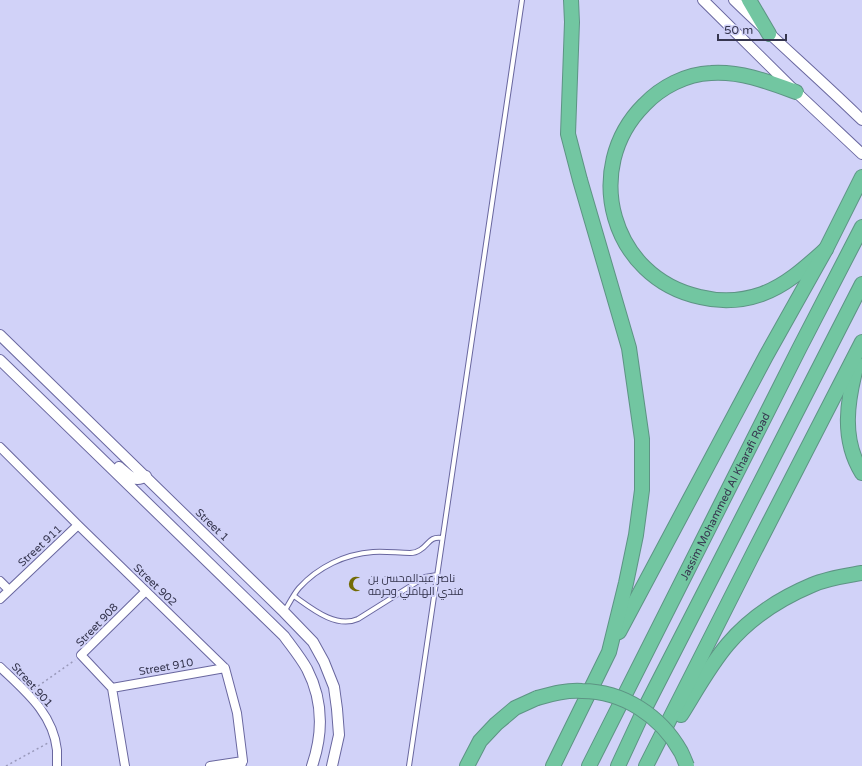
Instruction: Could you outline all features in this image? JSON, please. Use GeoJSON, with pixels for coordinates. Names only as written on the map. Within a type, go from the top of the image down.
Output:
{"type":"FeatureCollection","features":[{"type":"Feature","properties":{"kind":"highway"},"geometry":{"type":"LineString","coordinates":[[571,0],[572,22],[568,134],[629,348],[642,439],[642,490],[636,535],[609,652]]}},
{"type":"Feature","properties":{"kind":"highway"},"geometry":{"type":"LineString","coordinates":[[749,0],[769,34]]}},
{"type":"Feature","properties":{"kind":"highway"},"geometry":{"type":"LineString","coordinates":[[796,92],[749,77],[722,73],[698,75],[671,84],[649,100],[634,116],[622,135],[615,154],[611,173],[610,185],[612,207],[623,240],[633,255],[644,267],[672,288],[690,295],[704,298],[731,300],[744,299],[762,294],[788,281],[826,249]]}},
{"type":"Feature","properties":{"kind":"highway"},"geometry":{"type":"LineString","coordinates":[[553,766],[609,652],[766,356],[826,249],[862,177]]}},
{"type":"Feature","properties":{"kind":"highway","name":"Jassim Mohammed Al Kharafi Road"},"geometry":{"type":"LineString","coordinates":[[589,766],[862,226]]}},
{"type":"Feature","properties":{"kind":"highway"},"geometry":{"type":"LineString","coordinates":[[618,766],[644,710],[862,284]]}},
{"type":"Feature","properties":{"kind":"highway"},"geometry":{"type":"LineString","coordinates":[[647,766],[754,552],[862,342]]}},
{"type":"Feature","properties":{"kind":"highway"},"geometry":{"type":"LineString","coordinates":[[862,347],[849,399],[848,430],[852,452],[862,474]]}},
{"type":"Feature","properties":{"kind":"highway"},"geometry":{"type":"LineString","coordinates":[[647,766],[707,673],[728,644],[748,624],[772,606],[813,584],[841,576],[862,573]]}},
{"type":"Feature","properties":{"kind":"highway"},"geometry":{"type":"LineString","coordinates":[[467,766],[480,741],[496,724],[515,708],[537,698],[556,693],[582,690],[607,694],[641,708],[671,736],[681,752],[687,766]]}},
{"type":"Feature","properties":{"kind":"street"},"geometry":{"type":"LineString","coordinates":[[703,0],[796,92],[862,154]]}},
{"type":"Feature","properties":{"kind":"street"},"geometry":{"type":"LineString","coordinates":[[734,0],[862,120]]}},
{"type":"Feature","properties":{"kind":"street","name":"Street 1"},"geometry":{"type":"LineString","coordinates":[[0,335],[146,476],[313,642],[324,662],[334,687],[339,735],[332,766]]}},
{"type":"Feature","properties":{"kind":"street"},"geometry":{"type":"LineString","coordinates":[[0,360],[284,636],[297,653],[315,687],[320,711],[320,732],[312,766]]}},
{"type":"Feature","properties":{"kind":"street","name":"Street 902"},"geometry":{"type":"LineString","coordinates":[[0,447],[224,668],[237,713],[242,764]]}},
{"type":"Feature","properties":{"kind":"street"},"geometry":{"type":"LineString","coordinates":[[97,454],[116,464],[134,478],[140,479],[146,476]]}},
{"type":"Feature","properties":{"kind":"street","name":"Street 911"},"geometry":{"type":"LineString","coordinates":[[0,599],[78,525]]}},
{"type":"Feature","properties":{"kind":"street"},"geometry":{"type":"LineString","coordinates":[[0,581],[9,590]]}},
{"type":"Feature","properties":{"kind":"street","name":"Street 908"},"geometry":{"type":"LineString","coordinates":[[112,688],[81,656],[146,591]]}},
{"type":"Feature","properties":{"kind":"street","name":"Street 901"},"geometry":{"type":"LineString","coordinates":[[0,666],[37,703],[46,717],[55,740],[57,750],[57,766]]}},
{"type":"Feature","properties":{"kind":"street","name":"Street 910"},"geometry":{"type":"LineString","coordinates":[[112,688],[224,668]]}},
{"type":"Feature","properties":{"kind":"street"},"geometry":{"type":"LineString","coordinates":[[112,688],[125,766]]}},
{"type":"Feature","properties":{"kind":"street"},"geometry":{"type":"LineString","coordinates":[[210,766],[242,764]]}},
{"type":"Feature","properties":{"kind":"lane"},"geometry":{"type":"LineString","coordinates":[[409,766],[522,0]]}},
{"type":"Feature","properties":{"kind":"lane"},"geometry":{"type":"LineString","coordinates":[[284,612],[302,585],[313,575],[328,565],[354,555],[372,552],[415,552],[424,547],[432,539],[442,538]]}},
{"type":"Feature","properties":{"kind":"lane"},"geometry":{"type":"LineString","coordinates":[[294,596],[321,614],[342,622],[350,622],[358,619],[425,578],[437,575]]}},
{"type":"Feature","properties":{"kind":"path"},"geometry":{"type":"LineString","coordinates":[[27,694],[81,656]]}},
{"type":"Feature","properties":{"kind":"path"},"geometry":{"type":"LineString","coordinates":[[6,766],[55,740]]}},
{"type":"Feature","properties":{"kind":"place","name":"ناصر عبدالمحسن بن فندي الهاملي وحرمه"},"geometry":{"type":"Point","coordinates":[356,584]}}]}
